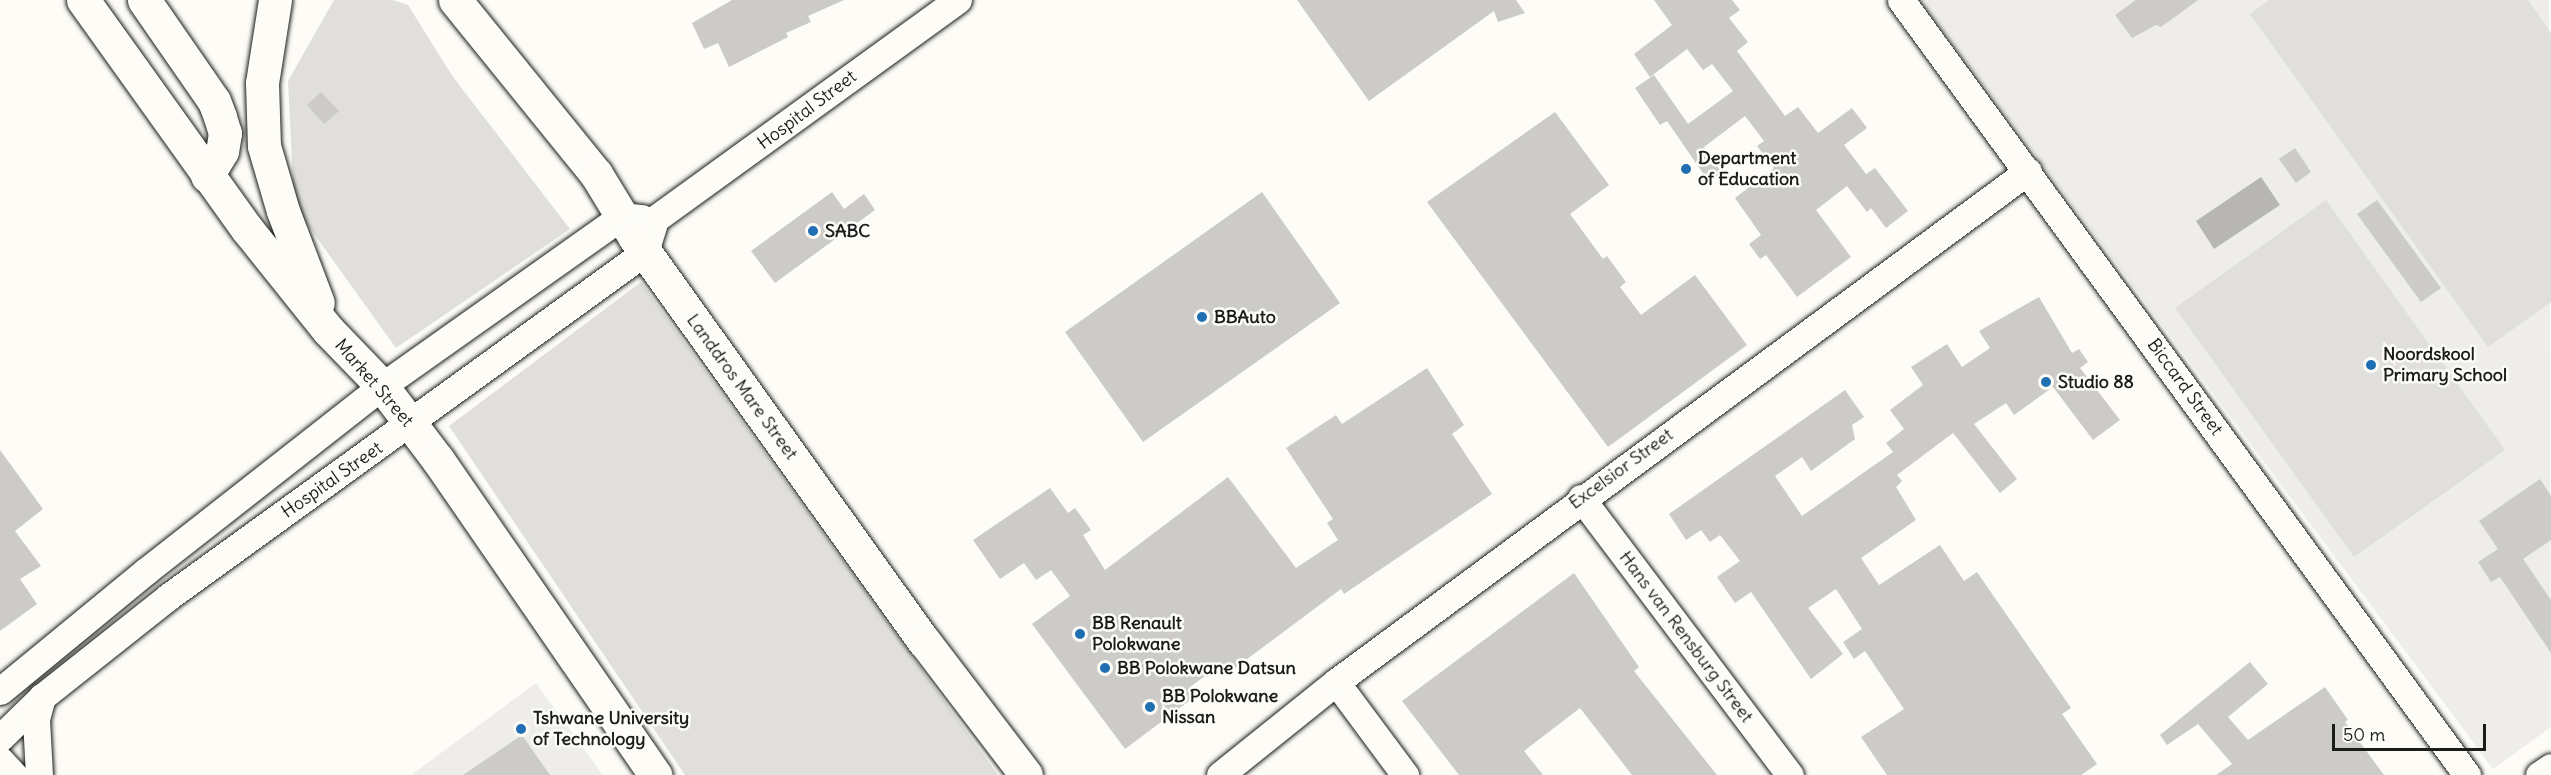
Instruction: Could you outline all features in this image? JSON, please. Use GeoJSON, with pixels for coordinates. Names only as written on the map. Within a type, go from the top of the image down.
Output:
{"type":"FeatureCollection","features":[{"type":"Feature","properties":{"kind":"main road","name":"Market Street"},"geometry":{"type":"LineString","coordinates":[[83,0],[207,176],[328,330],[381,386],[410,424],[655,775]]}},
{"type":"Feature","properties":{"kind":"main road"},"geometry":{"type":"LineString","coordinates":[[144,0],[214,101],[220,117],[225,133],[222,151],[207,176]]}},
{"type":"Feature","properties":{"kind":"main road","name":"Landdros Mare Street"},"geometry":{"type":"LineString","coordinates":[[455,0],[596,174],[645,252],[924,641],[1026,775]]}},
{"type":"Feature","properties":{"kind":"main road"},"geometry":{"type":"LineString","coordinates":[[275,3],[262,83],[264,146],[283,211],[328,330]]}},
{"type":"Feature","properties":{"kind":"street","name":"Hospital Street"},"geometry":{"type":"LineString","coordinates":[[655,219],[958,0]]}},
{"type":"Feature","properties":{"kind":"street","name":"Biccard Street"},"geometry":{"type":"LineString","coordinates":[[1901,0],[2467,775]]}},
{"type":"Feature","properties":{"kind":"street","name":"Excelsior Street"},"geometry":{"type":"LineString","coordinates":[[1220,775],[1336,682],[1581,498],[2028,171]]}},
{"type":"Feature","properties":{"kind":"street"},"geometry":{"type":"LineString","coordinates":[[0,691],[146,571],[381,386],[622,216],[655,219],[645,252]]}},
{"type":"Feature","properties":{"kind":"street","name":"Hospital Street"},"geometry":{"type":"LineString","coordinates":[[0,738],[42,697],[168,597],[645,252]]}},
{"type":"Feature","properties":{"kind":"street","name":"Hans van Rensburg Street"},"geometry":{"type":"LineString","coordinates":[[1581,498],[1790,775]]}},
{"type":"Feature","properties":{"kind":"street"},"geometry":{"type":"LineString","coordinates":[[1336,682],[1404,775]]}},
{"type":"Feature","properties":{"kind":"street"},"geometry":{"type":"LineString","coordinates":[[39,775],[36,719],[42,697]]}},
{"type":"Feature","properties":{"kind":"street"},"geometry":{"type":"LineString","coordinates":[[0,760],[14,775]]}},
{"type":"Feature","properties":{"kind":"street"},"geometry":{"type":"LineString","coordinates":[[2539,775],[2551,766]]}},
{"type":"Feature","properties":{"kind":"shaded area"},"geometry":{"type":"Polygon","coordinates":[[[334,0],[393,0],[408,5],[453,77],[570,229],[396,348],[294,206],[288,81],[334,0]]]}},
{"type":"Feature","properties":{"kind":"shaded area","name":"Noordskool Primary School"},"geometry":{"type":"Polygon","coordinates":[[[1920,0],[2549,0],[2551,727],[2493,769],[1920,0]]]}},
{"type":"Feature","properties":{"kind":"shaded area"},"geometry":{"type":"Polygon","coordinates":[[[2269,0],[2528,0],[2551,33],[2551,302],[2488,347],[2250,14],[2269,0]]]}},
{"type":"Feature","properties":{"kind":"shaded area"},"geometry":{"type":"Polygon","coordinates":[[[2261,177],[2280,205],[2214,249],[2196,221],[2261,177]]]}},
{"type":"Feature","properties":{"kind":"shaded area"},"geometry":{"type":"Polygon","coordinates":[[[2326,200],[2505,450],[2354,557],[2175,308],[2326,200]]]}},
{"type":"Feature","properties":{"kind":"shaded area"},"geometry":{"type":"Polygon","coordinates":[[[641,282],[998,775],[685,775],[449,426],[641,282]]]}},
{"type":"Feature","properties":{"kind":"shaded area","name":"Tshwane University of Technology"},"geometry":{"type":"Polygon","coordinates":[[[536,683],[603,775],[411,775],[536,683]]]}},
{"type":"Feature","properties":{"kind":"building"},"geometry":{"type":"Polygon","coordinates":[[[732,0],[844,0],[808,16],[811,22],[786,33],[788,37],[729,67],[718,43],[704,49],[692,23],[732,0]]]}},
{"type":"Feature","properties":{"kind":"building"},"geometry":{"type":"Polygon","coordinates":[[[1297,0],[1516,0],[1525,13],[1498,22],[1494,11],[1369,101],[1297,0]]]}},
{"type":"Feature","properties":{"kind":"building"},"geometry":{"type":"Polygon","coordinates":[[[1654,0],[1732,0],[1740,10],[1729,18],[1748,42],[1737,51],[1785,116],[1798,107],[1818,133],[1852,108],[1867,128],[1844,145],[1866,174],[1875,168],[1908,211],[1886,228],[1871,208],[1867,212],[1847,186],[1816,210],[1851,257],[1797,297],[1766,255],[1760,259],[1749,244],[1761,235],[1735,198],[1774,168],[1757,146],[1764,141],[1745,116],[1704,147],[1722,173],[1709,182],[1667,121],[1660,125],[1635,88],[1654,75],[1688,124],[1733,91],[1712,64],[1703,70],[1687,49],[1650,77],[1634,54],[1672,25],[1654,0]]]}},
{"type":"Feature","properties":{"kind":"building"},"geometry":{"type":"Polygon","coordinates":[[[2136,0],[2198,0],[2161,27],[2156,25],[2132,38],[2115,15],[2136,0]]]}},
{"type":"Feature","properties":{"kind":"building"},"geometry":{"type":"Polygon","coordinates":[[[321,92],[339,111],[324,124],[307,105],[321,92]]]}},
{"type":"Feature","properties":{"kind":"building"},"geometry":{"type":"Polygon","coordinates":[[[1555,112],[1609,185],[1570,214],[1603,259],[1607,256],[1626,282],[1620,287],[1641,315],[1695,275],[1747,345],[1608,447],[1427,202],[1555,112]]]}},
{"type":"Feature","properties":{"kind":"building"},"geometry":{"type":"Polygon","coordinates":[[[2295,148],[2311,172],[2296,183],[2279,159],[2295,148]]]}},
{"type":"Feature","properties":{"kind":"building","name":"SABC"},"geometry":{"type":"Polygon","coordinates":[[[832,192],[844,209],[864,194],[875,210],[775,283],[751,251],[832,192]]]}},
{"type":"Feature","properties":{"kind":"building","name":"BBAuto"},"geometry":{"type":"Polygon","coordinates":[[[1262,192],[1340,303],[1143,442],[1065,332],[1262,192]]]}},
{"type":"Feature","properties":{"kind":"building"},"geometry":{"type":"Polygon","coordinates":[[[2377,200],[2441,288],[2421,302],[2357,214],[2377,200]]]}},
{"type":"Feature","properties":{"kind":"building"},"geometry":{"type":"Polygon","coordinates":[[[2039,297],[2072,353],[2079,349],[2088,362],[2080,368],[2120,420],[2093,440],[2053,387],[2014,415],[2006,403],[1974,424],[2017,479],[2000,493],[1953,433],[1897,475],[1902,481],[1896,487],[1916,520],[1861,558],[1879,585],[1940,545],[1964,581],[1977,572],[2071,708],[2062,714],[2097,764],[2081,775],[1887,775],[1861,737],[1904,709],[1865,651],[1854,659],[1843,642],[1862,629],[1836,589],[1808,608],[1843,654],[1811,679],[1751,592],[1735,603],[1717,577],[1740,561],[1720,535],[1710,542],[1701,530],[1686,540],[1669,514],[1845,390],[1864,417],[1852,425],[1855,439],[1811,471],[1802,457],[1775,476],[1802,516],[1893,452],[1886,443],[1904,429],[1890,410],[1923,385],[1911,367],[1947,344],[1962,367],[1990,348],[1979,331],[2039,297]]]}},
{"type":"Feature","properties":{"kind":"building"},"geometry":{"type":"Polygon","coordinates":[[[1427,368],[1464,425],[1452,434],[1492,494],[1344,594],[1341,589],[1227,674],[1220,665],[1190,687],[1197,695],[1125,749],[1032,624],[1070,596],[1051,570],[1036,580],[1024,563],[1000,579],[973,540],[1050,488],[1068,513],[1075,508],[1091,530],[1083,535],[1105,570],[1228,477],[1296,568],[1338,540],[1327,523],[1333,519],[1286,448],[1336,415],[1342,424],[1427,368]]]}},
{"type":"Feature","properties":{"kind":"building"},"geometry":{"type":"Polygon","coordinates":[[[0,450],[43,509],[15,531],[41,566],[20,579],[37,604],[0,631],[0,450]]]}},
{"type":"Feature","properties":{"kind":"building"},"geometry":{"type":"Polygon","coordinates":[[[2540,479],[2551,496],[2551,540],[2523,559],[2551,600],[2551,653],[2500,577],[2491,582],[2478,562],[2498,549],[2479,521],[2540,479]]]}},
{"type":"Feature","properties":{"kind":"building"},"geometry":{"type":"Polygon","coordinates":[[[1574,573],[1639,667],[1634,671],[1717,775],[1632,775],[1580,708],[1524,751],[1543,775],[1459,775],[1402,701],[1574,573]]]}},
{"type":"Feature","properties":{"kind":"building"},"geometry":{"type":"Polygon","coordinates":[[[2250,662],[2268,684],[2228,717],[2248,740],[2325,687],[2348,720],[2345,722],[2384,775],[2216,775],[2232,764],[2198,724],[2167,745],[2160,735],[2250,662]]]}},
{"type":"Feature","properties":{"kind":"building"},"geometry":{"type":"Polygon","coordinates":[[[522,735],[550,775],[463,775],[522,735]]]}},
{"type":"Feature","properties":{"kind":"place","name":"Department of Education"},"geometry":{"type":"Point","coordinates":[1686,169]}},
{"type":"Feature","properties":{"kind":"place","name":"SABC"},"geometry":{"type":"Point","coordinates":[813,231]}},
{"type":"Feature","properties":{"kind":"place","name":"BBAuto"},"geometry":{"type":"Point","coordinates":[1202,317]}},
{"type":"Feature","properties":{"kind":"place","name":"Noordskool Primary School"},"geometry":{"type":"Point","coordinates":[2371,365]}},
{"type":"Feature","properties":{"kind":"place","name":"Studio 88"},"geometry":{"type":"Point","coordinates":[2046,382]}},
{"type":"Feature","properties":{"kind":"place","name":"BB Renault Polokwane"},"geometry":{"type":"Point","coordinates":[1080,634]}},
{"type":"Feature","properties":{"kind":"place","name":"BB Polokwane Datsun"},"geometry":{"type":"Point","coordinates":[1105,668]}},
{"type":"Feature","properties":{"kind":"place","name":"BB Polokwane Nissan"},"geometry":{"type":"Point","coordinates":[1150,707]}},
{"type":"Feature","properties":{"kind":"place","name":"Tshwane University of Technology"},"geometry":{"type":"Point","coordinates":[521,729]}}]}
